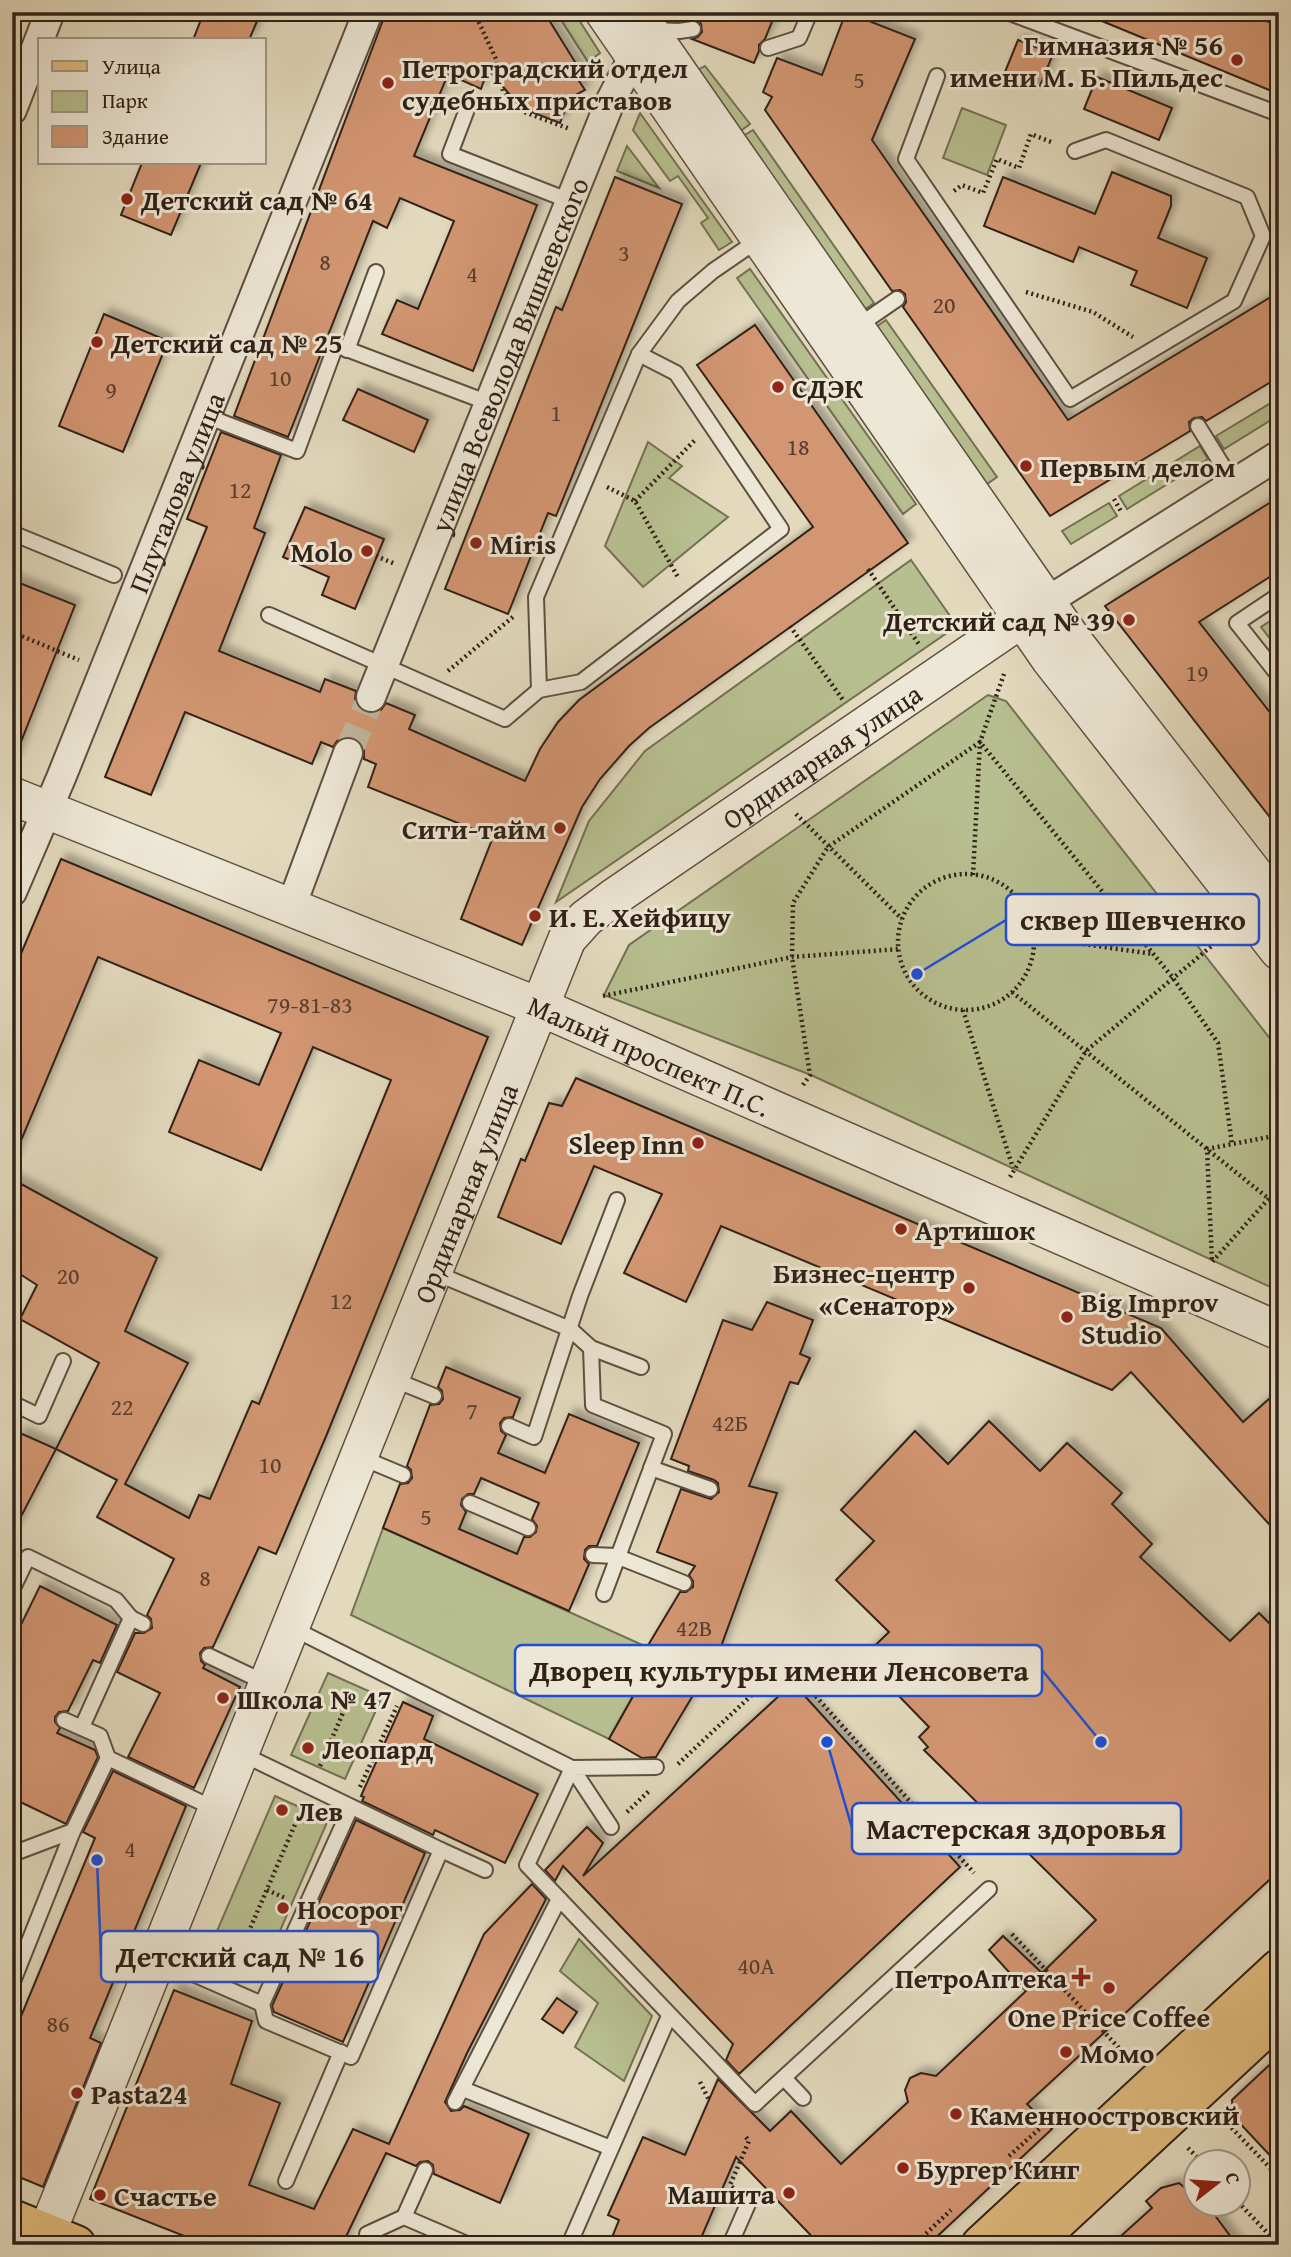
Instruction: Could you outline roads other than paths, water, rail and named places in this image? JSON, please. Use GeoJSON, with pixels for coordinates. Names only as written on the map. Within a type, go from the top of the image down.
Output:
{"type":"FeatureCollection","features":[{"type":"Feature","properties":{"kind":"main road"},"geometry":{"type":"LineString","coordinates":[[981,2245],[1279,1969]]}},
{"type":"Feature","properties":{"kind":"main road"},"geometry":{"type":"LineString","coordinates":[[1031,2245],[1279,2015]]}},
{"type":"Feature","properties":{"kind":"main road"},"geometry":{"type":"LineString","coordinates":[[12,2219],[55,2241]]}},
{"type":"Feature","properties":{"kind":"street"},"geometry":{"type":"LineString","coordinates":[[12,110],[20,64],[50,12]]}},
{"type":"Feature","properties":{"kind":"street","name":"Плуталова улица"},"geometry":{"type":"LineString","coordinates":[[12,892],[48,811],[368,12]]}},
{"type":"Feature","properties":{"kind":"street"},"geometry":{"type":"LineString","coordinates":[[604,12],[641,28],[770,232],[1034,610],[1074,642],[1279,906]]}},
{"type":"Feature","properties":{"kind":"street","name":"улица Всеволода Вишневского"},"geometry":{"type":"LineString","coordinates":[[371,697],[641,28]]}},
{"type":"Feature","properties":{"kind":"street","name":"Ординарная улица"},"geometry":{"type":"LineString","coordinates":[[55,2241],[157,1958],[567,939],[586,918],[1034,610],[1279,455]]}},
{"type":"Feature","properties":{"kind":"street"},"geometry":{"type":"LineString","coordinates":[[1034,610],[1050,659],[1279,951]]}},
{"type":"Feature","properties":{"kind":"street"},"geometry":{"type":"LineString","coordinates":[[291,907],[348,753]]}},
{"type":"Feature","properties":{"kind":"street","name":"Малый проспект П.С."},"geometry":{"type":"LineString","coordinates":[[12,796],[540,1007],[1279,1331]]}},
{"type":"Feature","properties":{"kind":"lane"},"geometry":{"type":"LineString","coordinates":[[768,48],[799,38],[810,12]]}},
{"type":"Feature","properties":{"kind":"lane"},"geometry":{"type":"LineString","coordinates":[[1007,12],[1279,114]]}},
{"type":"Feature","properties":{"kind":"lane"},"geometry":{"type":"LineString","coordinates":[[641,28],[679,32],[693,29]]}},
{"type":"Feature","properties":{"kind":"lane"},"geometry":{"type":"LineString","coordinates":[[937,76],[906,159],[1069,399],[1234,301],[1263,236],[1247,197],[1106,140],[1075,150]]}},
{"type":"Feature","properties":{"kind":"lane"},"geometry":{"type":"LineString","coordinates":[[469,104],[450,154],[570,201]]}},
{"type":"Feature","properties":{"kind":"lane"},"geometry":{"type":"LineString","coordinates":[[539,690],[536,597],[639,354],[678,301],[713,271],[770,232]]}},
{"type":"Feature","properties":{"kind":"lane"},"geometry":{"type":"LineString","coordinates":[[955,260],[968,251]]}},
{"type":"Feature","properties":{"kind":"lane"},"geometry":{"type":"LineString","coordinates":[[347,350],[376,272]]}},
{"type":"Feature","properties":{"kind":"lane"},"geometry":{"type":"LineString","coordinates":[[844,337],[897,299]]}},
{"type":"Feature","properties":{"kind":"lane"},"geometry":{"type":"LineString","coordinates":[[206,416],[296,451],[336,345],[489,403]]}},
{"type":"Feature","properties":{"kind":"lane"},"geometry":{"type":"LineString","coordinates":[[1152,350],[1161,364]]}},
{"type":"Feature","properties":{"kind":"lane"},"geometry":{"type":"LineString","coordinates":[[270,615],[505,719],[539,690],[581,682],[781,529],[676,373],[639,354]]}},
{"type":"Feature","properties":{"kind":"lane"},"geometry":{"type":"LineString","coordinates":[[1198,426],[1234,484]]}},
{"type":"Feature","properties":{"kind":"lane"},"geometry":{"type":"LineString","coordinates":[[12,533],[114,575]]}},
{"type":"Feature","properties":{"kind":"lane"},"geometry":{"type":"LineString","coordinates":[[1279,595],[1237,623],[1279,676]]}},
{"type":"Feature","properties":{"kind":"lane"},"geometry":{"type":"LineString","coordinates":[[509,1426],[534,1437],[617,1200]]}},
{"type":"Feature","properties":{"kind":"lane"},"geometry":{"type":"LineString","coordinates":[[432,1271],[570,1329],[591,1348],[641,1367]]}},
{"type":"Feature","properties":{"kind":"lane"},"geometry":{"type":"LineString","coordinates":[[591,1348],[593,1405],[664,1434],[616,1556],[604,1594]]}},
{"type":"Feature","properties":{"kind":"lane"},"geometry":{"type":"LineString","coordinates":[[12,1403],[39,1416],[63,1361]]}},
{"type":"Feature","properties":{"kind":"lane"},"geometry":{"type":"LineString","coordinates":[[390,1378],[434,1396]]}},
{"type":"Feature","properties":{"kind":"lane"},"geometry":{"type":"LineString","coordinates":[[358,1457],[403,1475]]}},
{"type":"Feature","properties":{"kind":"lane"},"geometry":{"type":"LineString","coordinates":[[651,1468],[710,1489]]}},
{"type":"Feature","properties":{"kind":"lane"},"geometry":{"type":"LineString","coordinates":[[470,1503],[528,1528]]}},
{"type":"Feature","properties":{"kind":"lane"},"geometry":{"type":"LineString","coordinates":[[593,1555],[616,1556],[684,1583]]}},
{"type":"Feature","properties":{"kind":"lane"},"geometry":{"type":"LineString","coordinates":[[12,1590],[28,1557],[116,1600],[137,1621],[82,1727]]}},
{"type":"Feature","properties":{"kind":"lane"},"geometry":{"type":"LineString","coordinates":[[290,1628],[317,1639],[572,1768],[662,1770]]}},
{"type":"Feature","properties":{"kind":"lane"},"geometry":{"type":"LineString","coordinates":[[209,1656],[268,1684]]}},
{"type":"Feature","properties":{"kind":"lane"},"geometry":{"type":"LineString","coordinates":[[64,1720],[100,1736],[108,1758],[217,1810]]}},
{"type":"Feature","properties":{"kind":"lane"},"geometry":{"type":"LineString","coordinates":[[240,1753],[485,1870]]}},
{"type":"Feature","properties":{"kind":"lane"},"geometry":{"type":"LineString","coordinates":[[12,1984],[73,1831],[108,1758]]}},
{"type":"Feature","properties":{"kind":"lane"},"geometry":{"type":"LineString","coordinates":[[572,1768],[611,1827]]}},
{"type":"Feature","properties":{"kind":"lane"},"geometry":{"type":"LineString","coordinates":[[572,1768],[527,1865],[755,2104],[989,1889]]}},
{"type":"Feature","properties":{"kind":"lane"},"geometry":{"type":"LineString","coordinates":[[351,1807],[262,2004],[266,2021],[351,2057],[441,1850]]}},
{"type":"Feature","properties":{"kind":"lane"},"geometry":{"type":"LineString","coordinates":[[12,1854],[73,1831]]}},
{"type":"Feature","properties":{"kind":"lane"},"geometry":{"type":"LineString","coordinates":[[559,1899],[459,2096],[611,2148]]}},
{"type":"Feature","properties":{"kind":"lane"},"geometry":{"type":"LineString","coordinates":[[157,1958],[262,2004]]}},
{"type":"Feature","properties":{"kind":"lane"},"geometry":{"type":"LineString","coordinates":[[569,2245],[669,2016]]}},
{"type":"Feature","properties":{"kind":"lane"},"geometry":{"type":"LineString","coordinates":[[286,2181],[341,2052]]}},
{"type":"Feature","properties":{"kind":"lane"},"geometry":{"type":"LineString","coordinates":[[784,2078],[803,2098]]}},
{"type":"Feature","properties":{"kind":"lane"},"geometry":{"type":"LineString","coordinates":[[367,2234],[404,2217],[425,2170]]}},
{"type":"Feature","properties":{"kind":"lane"},"geometry":{"type":"LineString","coordinates":[[730,2245],[748,2204]]}},
{"type":"Feature","properties":{"kind":"lane"},"geometry":{"type":"LineString","coordinates":[[404,2217],[469,2245]]}},
{"type":"Feature","properties":{"kind":"tunnel"},"geometry":{"type":"LineString","coordinates":[[348,753],[371,697]]}},
{"type":"Feature","properties":{"kind":"place","name":"Гимназия № 56 имени М. Б. Пильдес"},"geometry":{"type":"Point","coordinates":[1237,60]}},
{"type":"Feature","properties":{"kind":"place","name":"Петроградский отдел судебных приставов"},"geometry":{"type":"Point","coordinates":[388,83]}},
{"type":"Feature","properties":{"kind":"place","name":"Детский сад № 64"},"geometry":{"type":"Point","coordinates":[127,199]}},
{"type":"Feature","properties":{"kind":"place","name":"Детский сад № 25"},"geometry":{"type":"Point","coordinates":[97,342]}},
{"type":"Feature","properties":{"kind":"place","name":"СДЭК"},"geometry":{"type":"Point","coordinates":[778,387]}},
{"type":"Feature","properties":{"kind":"place","name":"Первым делом"},"geometry":{"type":"Point","coordinates":[1026,466]}},
{"type":"Feature","properties":{"kind":"place","name":"Miris"},"geometry":{"type":"Point","coordinates":[476,543]}},
{"type":"Feature","properties":{"kind":"place","name":"Molo"},"geometry":{"type":"Point","coordinates":[367,551]}},
{"type":"Feature","properties":{"kind":"place","name":"Детский сад № 39"},"geometry":{"type":"Point","coordinates":[1129,620]}},
{"type":"Feature","properties":{"kind":"place","name":"Сити-тайм"},"geometry":{"type":"Point","coordinates":[560,828]}},
{"type":"Feature","properties":{"kind":"place","name":"И. Е. Хейфицу"},"geometry":{"type":"Point","coordinates":[535,916]}},
{"type":"Feature","properties":{"kind":"place","name":"сквер Шевченко"},"geometry":{"type":"Point","coordinates":[917,974]}},
{"type":"Feature","properties":{"kind":"place","name":"Sleep Inn"},"geometry":{"type":"Point","coordinates":[698,1143]}},
{"type":"Feature","properties":{"kind":"place","name":"Артишок"},"geometry":{"type":"Point","coordinates":[901,1229]}},
{"type":"Feature","properties":{"kind":"place","name":"Бизнес-центр «Сенатор»"},"geometry":{"type":"Point","coordinates":[969,1288]}},
{"type":"Feature","properties":{"kind":"place","name":"Big Improv Studio"},"geometry":{"type":"Point","coordinates":[1067,1317]}},
{"type":"Feature","properties":{"kind":"place","name":"Школа № 47"},"geometry":{"type":"Point","coordinates":[223,1698]}},
{"type":"Feature","properties":{"kind":"place","name":"Мастерская здоровья"},"geometry":{"type":"Point","coordinates":[827,1742]}},
{"type":"Feature","properties":{"kind":"place","name":"Дворец культуры имени Ленсовета"},"geometry":{"type":"Point","coordinates":[1101,1742]}},
{"type":"Feature","properties":{"kind":"place","name":"Леопард"},"geometry":{"type":"Point","coordinates":[308,1748]}},
{"type":"Feature","properties":{"kind":"place","name":"Лев"},"geometry":{"type":"Point","coordinates":[282,1810]}},
{"type":"Feature","properties":{"kind":"place","name":"Детский сад № 16"},"geometry":{"type":"Point","coordinates":[97,1860]}},
{"type":"Feature","properties":{"kind":"place","name":"Носорог"},"geometry":{"type":"Point","coordinates":[283,1908]}},
{"type":"Feature","properties":{"kind":"place","name":"ПетроАптека"},"geometry":{"type":"Point","coordinates":[1081,1977]}},
{"type":"Feature","properties":{"kind":"place","name":"One Price Coffee"},"geometry":{"type":"Point","coordinates":[1109,1988]}},
{"type":"Feature","properties":{"kind":"place","name":"Момо"},"geometry":{"type":"Point","coordinates":[1066,2052]}},
{"type":"Feature","properties":{"kind":"place","name":"Pasta24"},"geometry":{"type":"Point","coordinates":[77,2093]}},
{"type":"Feature","properties":{"kind":"place","name":"Каменноостровский"},"geometry":{"type":"Point","coordinates":[956,2114]}},
{"type":"Feature","properties":{"kind":"place","name":"Бургер Кинг"},"geometry":{"type":"Point","coordinates":[903,2168]}},
{"type":"Feature","properties":{"kind":"place","name":"Машита"},"geometry":{"type":"Point","coordinates":[789,2193]}},
{"type":"Feature","properties":{"kind":"place","name":"Счастье"},"geometry":{"type":"Point","coordinates":[100,2195]}}]}
